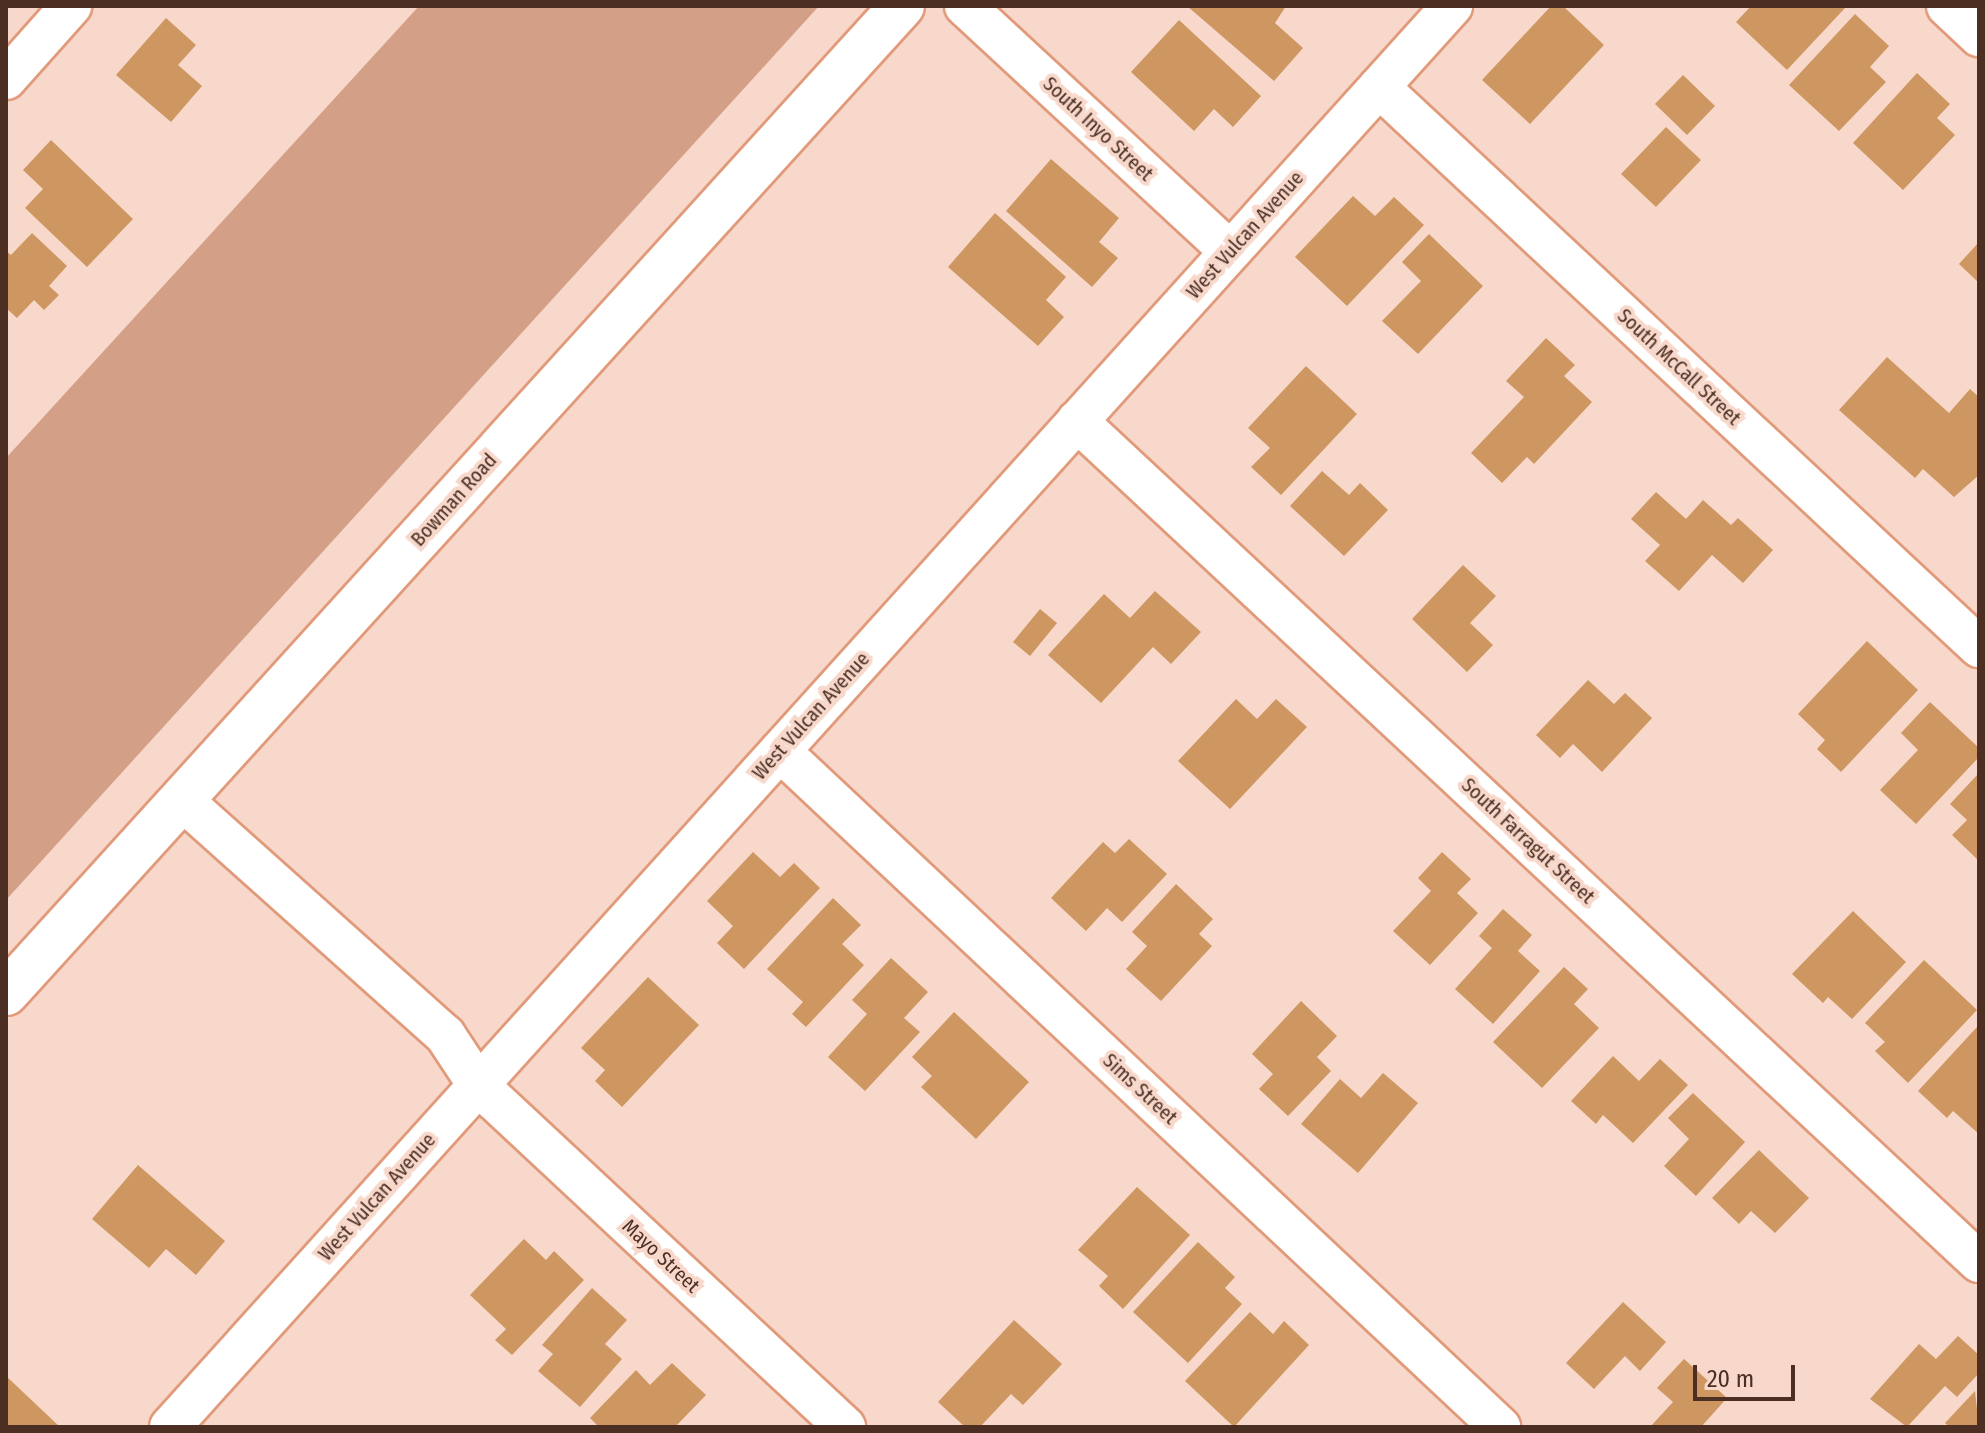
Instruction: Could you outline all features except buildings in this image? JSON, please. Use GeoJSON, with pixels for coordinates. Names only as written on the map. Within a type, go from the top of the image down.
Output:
{"type":"FeatureCollection","features":[{"type":"Feature","properties":{"kind":"main road","name":"Bowman Road"},"geometry":{"type":"LineString","coordinates":[[6,993],[902,6]]}},
{"type":"Feature","properties":{"kind":"street"},"geometry":{"type":"LineString","coordinates":[[6,79],[71,6]]}},
{"type":"Feature","properties":{"kind":"street","name":"South Inyo Street"},"geometry":{"type":"LineString","coordinates":[[965,6],[1230,251]]}},
{"type":"Feature","properties":{"kind":"street","name":"West Vulcan Avenue"},"geometry":{"type":"LineString","coordinates":[[178,1424],[478,1085],[1452,6]]}},
{"type":"Feature","properties":{"kind":"street"},"geometry":{"type":"LineString","coordinates":[[1947,6],[1979,36]]}},
{"type":"Feature","properties":{"kind":"street","name":"South McCall Street"},"geometry":{"type":"LineString","coordinates":[[1379,87],[1979,647]]}},
{"type":"Feature","properties":{"kind":"street","name":"South Farragut Street"},"geometry":{"type":"LineString","coordinates":[[1077,421],[1979,1262]]}},
{"type":"Feature","properties":{"kind":"street","name":"Sims Street"},"geometry":{"type":"LineString","coordinates":[[780,751],[1500,1427]]}},
{"type":"Feature","properties":{"kind":"street","name":"Mayo Street"},"geometry":{"type":"LineString","coordinates":[[182,800],[445,1035],[478,1085],[845,1427]]}},
{"type":"Feature","properties":{"kind":"shaded area"},"geometry":{"type":"Polygon","coordinates":[[[419,6],[819,6],[6,900],[6,458],[419,6]]]}}]}
